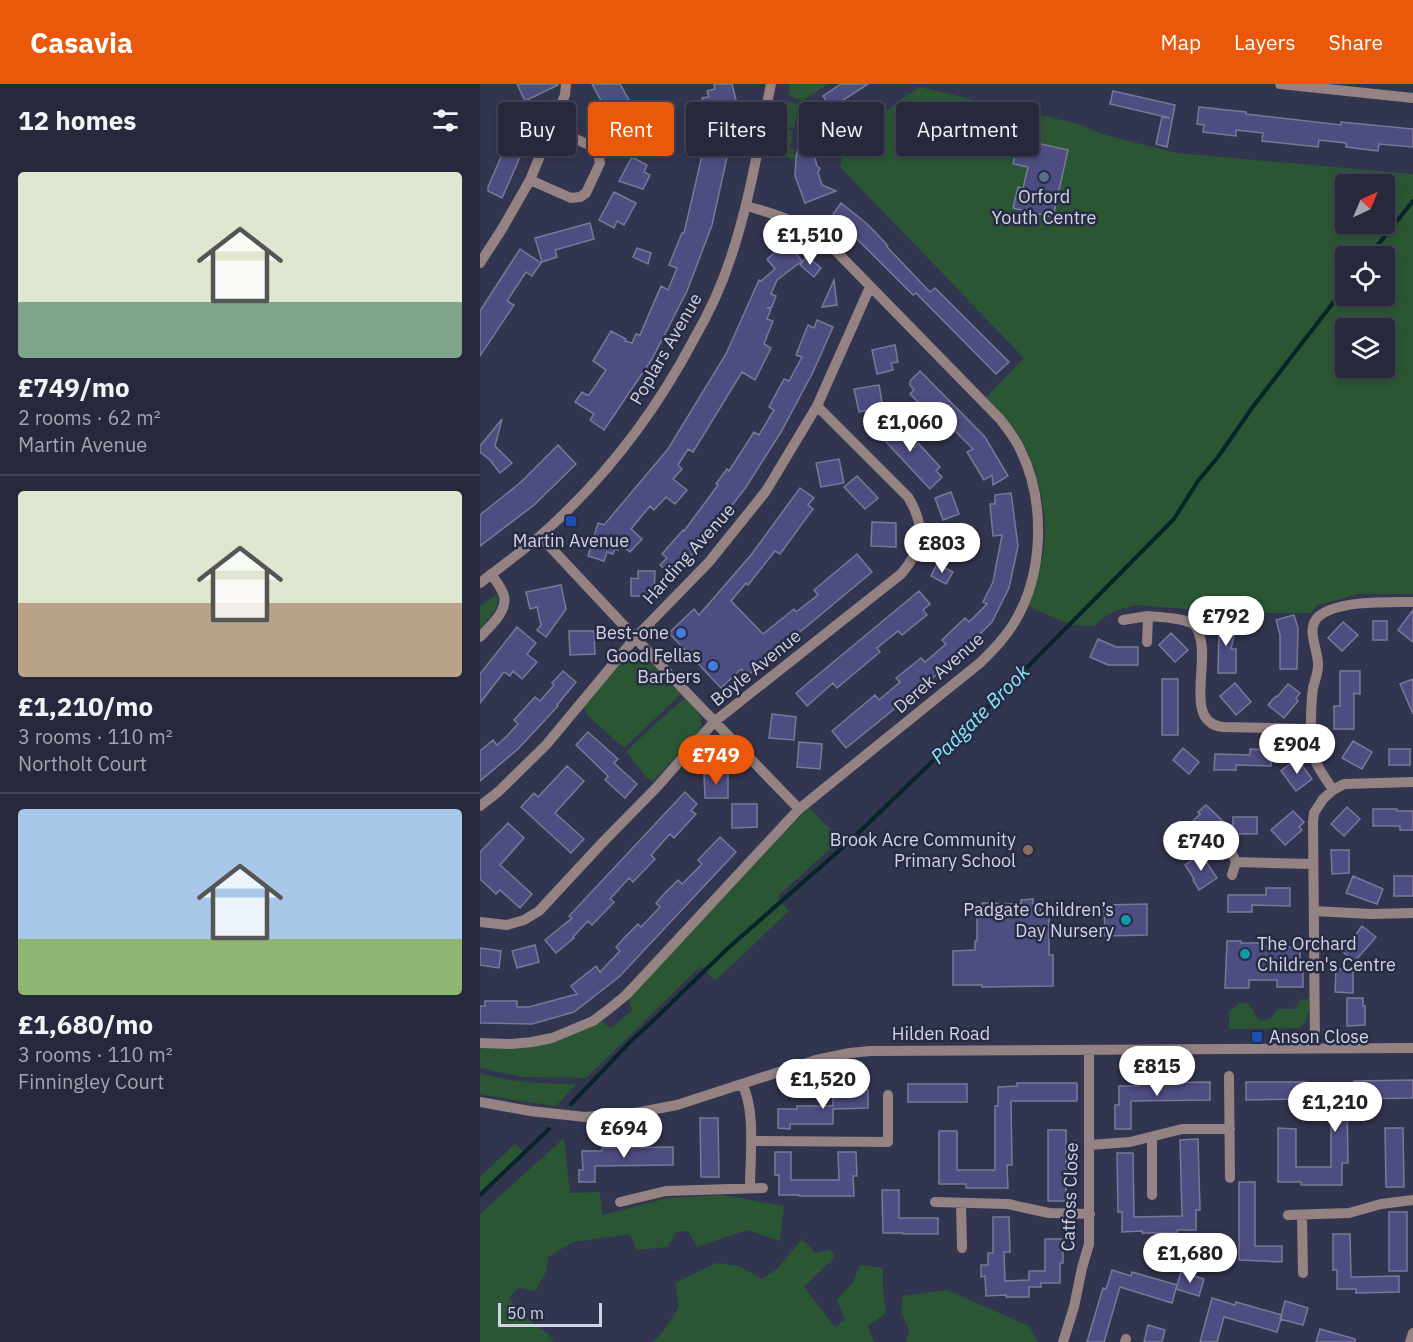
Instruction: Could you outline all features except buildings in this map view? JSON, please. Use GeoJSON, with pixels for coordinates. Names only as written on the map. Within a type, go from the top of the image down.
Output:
{"type":"FeatureCollection","features":[{"type":"Feature","properties":{"kind":"street"},"geometry":{"type":"LineString","coordinates":[[562,102],[566,84]]}},
{"type":"Feature","properties":{"kind":"street","name":"Poplars Avenue"},"geometry":{"type":"LineString","coordinates":[[480,582],[540,536],[593,483],[627,445],[676,371],[711,308],[731,258],[746,206],[771,84]]}},
{"type":"Feature","properties":{"kind":"street"},"geometry":{"type":"LineString","coordinates":[[1280,84],[1413,98]]}},
{"type":"Feature","properties":{"kind":"street"},"geometry":{"type":"LineString","coordinates":[[530,180],[571,198],[580,197],[586,193],[600,163],[598,153],[591,146],[576,139]]}},
{"type":"Feature","properties":{"kind":"street"},"geometry":{"type":"LineString","coordinates":[[480,262],[530,180],[540,156]]}},
{"type":"Feature","properties":{"kind":"street","name":"Derek Avenue"},"geometry":{"type":"LineString","coordinates":[[480,1043],[511,1044],[552,1038],[593,1021],[609,1009],[632,989],[798,809],[981,662],[994,649],[1015,622],[1030,583],[1038,546],[1036,502],[1026,464],[1000,418],[828,243],[817,234],[789,219],[746,206]]}},
{"type":"Feature","properties":{"kind":"street","name":"Harding Avenue"},"geometry":{"type":"LineString","coordinates":[[480,806],[546,745],[635,638],[709,562],[766,491],[817,406],[870,286]]}},
{"type":"Feature","properties":{"kind":"street","name":"Boyle Avenue"},"geometry":{"type":"LineString","coordinates":[[480,922],[507,925],[524,920],[539,911],[657,787],[714,722],[901,574],[914,555],[920,532],[919,520],[908,497],[817,406]]}},
{"type":"Feature","properties":{"kind":"street"},"geometry":{"type":"LineString","coordinates":[[540,536],[798,809]]}},
{"type":"Feature","properties":{"kind":"street"},"geometry":{"type":"LineString","coordinates":[[480,637],[500,613],[505,603],[503,593],[491,574]]}},
{"type":"Feature","properties":{"kind":"street"},"geometry":{"type":"LineString","coordinates":[[1333,790],[1312,750],[1313,690],[1318,667],[1312,629],[1317,618],[1327,611],[1362,603],[1413,602]]}},
{"type":"Feature","properties":{"kind":"street"},"geometry":{"type":"LineString","coordinates":[[1123,620],[1148,616],[1186,621],[1197,629],[1203,655],[1201,710],[1212,725],[1312,729]]}},
{"type":"Feature","properties":{"kind":"street"},"geometry":{"type":"LineString","coordinates":[[1147,642],[1148,616]]}},
{"type":"Feature","properties":{"kind":"street"},"geometry":{"type":"LineString","coordinates":[[1315,1048],[1314,813],[1318,805],[1338,786],[1349,783],[1413,782]]}},
{"type":"Feature","properties":{"kind":"street"},"geometry":{"type":"LineString","coordinates":[[1231,851],[1236,862],[1232,875]]}},
{"type":"Feature","properties":{"kind":"street"},"geometry":{"type":"LineString","coordinates":[[1236,862],[1313,864]]}},
{"type":"Feature","properties":{"kind":"street"},"geometry":{"type":"LineString","coordinates":[[1314,911],[1371,914],[1413,913]]}},
{"type":"Feature","properties":{"kind":"street","name":"Hilden Road"},"geometry":{"type":"LineString","coordinates":[[480,1102],[530,1112],[585,1117],[635,1113],[677,1105],[816,1060],[870,1051],[1413,1048]]}},
{"type":"Feature","properties":{"kind":"street","name":"Catfoss Close"},"geometry":{"type":"LineString","coordinates":[[1063,1342],[1089,1244],[1089,1050]]}},
{"type":"Feature","properties":{"kind":"street"},"geometry":{"type":"LineString","coordinates":[[1229,1076],[1230,1178]]}},
{"type":"Feature","properties":{"kind":"street"},"geometry":{"type":"LineString","coordinates":[[742,1084],[750,1106],[750,1188]]}},
{"type":"Feature","properties":{"kind":"street"},"geometry":{"type":"LineString","coordinates":[[750,1141],[888,1142],[888,1095]]}},
{"type":"Feature","properties":{"kind":"street"},"geometry":{"type":"LineString","coordinates":[[1089,1145],[1130,1142],[1182,1129],[1230,1130]]}},
{"type":"Feature","properties":{"kind":"street"},"geometry":{"type":"LineString","coordinates":[[1152,1137],[1152,1195]]}},
{"type":"Feature","properties":{"kind":"street"},"geometry":{"type":"LineString","coordinates":[[620,1202],[666,1191],[764,1188]]}},
{"type":"Feature","properties":{"kind":"street"},"geometry":{"type":"LineString","coordinates":[[1287,1215],[1349,1213],[1381,1204],[1413,1200]]}},
{"type":"Feature","properties":{"kind":"street"},"geometry":{"type":"LineString","coordinates":[[935,1202],[1008,1204],[1049,1213],[1090,1214]]}},
{"type":"Feature","properties":{"kind":"street"},"geometry":{"type":"LineString","coordinates":[[961,1203],[962,1248]]}},
{"type":"Feature","properties":{"kind":"street"},"geometry":{"type":"LineString","coordinates":[[1302,1215],[1303,1273]]}},
{"type":"Feature","properties":{"kind":"street"},"geometry":{"type":"LineString","coordinates":[[1410,1342],[1413,1333]]}},
{"type":"Feature","properties":{"kind":"green space"},"geometry":{"type":"Polygon","coordinates":[[[790,84],[828,84],[803,101],[790,96],[788,93],[790,84]]]}},
{"type":"Feature","properties":{"kind":"green space"},"geometry":{"type":"Polygon","coordinates":[[[919,87],[984,102],[898,102],[919,87]]]}},
{"type":"Feature","properties":{"kind":"green space"},"geometry":{"type":"Polygon","coordinates":[[[787,102],[799,104],[794,128],[787,126],[787,102]]]}},
{"type":"Feature","properties":{"kind":"green space"},"geometry":{"type":"Polygon","coordinates":[[[896,104],[896,156],[1039,156],[1039,115],[1079,124],[1102,134],[1176,153],[1413,174],[1413,594],[1359,594],[1318,605],[1310,613],[1238,613],[1136,605],[1115,611],[1094,626],[1071,625],[1028,606],[1044,548],[1045,522],[1041,494],[1024,444],[1011,425],[986,397],[1024,358],[840,167],[843,156],[884,156],[884,112],[896,104]]]}},
{"type":"Feature","properties":{"kind":"green space"},"geometry":{"type":"Polygon","coordinates":[[[787,130],[793,131],[790,148],[796,154],[795,159],[780,156],[787,156],[787,130]]]}},
{"type":"Feature","properties":{"kind":"green space"},"geometry":{"type":"Polygon","coordinates":[[[497,594],[498,604],[480,629],[480,606],[497,594]]]}},
{"type":"Feature","properties":{"kind":"green space"},"geometry":{"type":"Polygon","coordinates":[[[633,654],[646,658],[681,694],[624,748],[587,715],[584,707],[620,661],[633,654]]]}},
{"type":"Feature","properties":{"kind":"green space"},"geometry":{"type":"Polygon","coordinates":[[[684,698],[699,714],[700,728],[653,781],[646,777],[626,751],[684,698]]]}},
{"type":"Feature","properties":{"kind":"green space"},"geometry":{"type":"Polygon","coordinates":[[[809,807],[840,840],[777,897],[789,911],[715,981],[701,966],[586,1078],[523,1077],[480,1068],[480,1047],[511,1048],[543,1044],[588,1028],[601,1020],[610,1028],[632,1011],[629,998],[809,807]]]}},
{"type":"Feature","properties":{"kind":"green space"},"geometry":{"type":"Polygon","coordinates":[[[1310,999],[1308,1015],[1300,1028],[1229,1029],[1229,1012],[1239,1003],[1249,1004],[1259,1021],[1270,1019],[1277,1009],[1295,1009],[1300,1000],[1310,999]]]}},
{"type":"Feature","properties":{"kind":"green space"},"geometry":{"type":"Polygon","coordinates":[[[480,1073],[528,1082],[576,1084],[556,1106],[480,1094],[480,1073]]]}},
{"type":"Feature","properties":{"kind":"green space"},"geometry":{"type":"Polygon","coordinates":[[[564,1138],[570,1193],[600,1192],[602,1215],[668,1198],[723,1195],[784,1206],[780,1241],[747,1230],[697,1247],[688,1231],[676,1232],[668,1247],[636,1250],[630,1234],[573,1242],[548,1257],[547,1270],[535,1291],[518,1288],[509,1298],[520,1313],[552,1338],[553,1342],[480,1342],[480,1214],[564,1138]]]}},
{"type":"Feature","properties":{"kind":"green space"},"geometry":{"type":"Polygon","coordinates":[[[515,1144],[523,1152],[480,1195],[480,1177],[515,1144]]]}},
{"type":"Feature","properties":{"kind":"green space"},"geometry":{"type":"Polygon","coordinates":[[[802,1239],[816,1253],[830,1249],[835,1257],[804,1287],[835,1327],[845,1320],[837,1300],[853,1282],[860,1265],[883,1268],[886,1313],[868,1326],[874,1342],[652,1342],[663,1332],[679,1307],[675,1283],[716,1263],[739,1266],[762,1279],[776,1270],[802,1239]]]}},
{"type":"Feature","properties":{"kind":"green space"},"geometry":{"type":"Polygon","coordinates":[[[947,1290],[1029,1326],[1038,1342],[906,1342],[909,1330],[901,1312],[903,1296],[947,1290]]]}},
{"type":"Feature","properties":{"kind":"waterway","name":"Padgate Brook"},"geometry":{"type":"LineString","coordinates":[[1377,246],[1413,201]]}},
{"type":"Feature","properties":{"kind":"waterway","name":"Padgate Brook"},"geometry":{"type":"LineString","coordinates":[[571,1104],[631,1041],[727,949],[850,841],[969,726],[1174,519],[1198,481],[1335,300]]}},
{"type":"Feature","properties":{"kind":"waterway","name":"Padgate Brook"},"geometry":{"type":"LineString","coordinates":[[480,1195],[549,1129]]}},
{"type":"Feature","properties":{"kind":"place","name":"Orford Youth Centre"},"geometry":{"type":"Point","coordinates":[1044,177]}},
{"type":"Feature","properties":{"kind":"place","name":"Martin Avenue"},"geometry":{"type":"Point","coordinates":[571,521]}},
{"type":"Feature","properties":{"kind":"place","name":"Best-one"},"geometry":{"type":"Point","coordinates":[681,633]}},
{"type":"Feature","properties":{"kind":"place","name":"Good Fellas Barbers"},"geometry":{"type":"Point","coordinates":[713,666]}},
{"type":"Feature","properties":{"kind":"place","name":"Brook Acre Community Primary School"},"geometry":{"type":"Point","coordinates":[1028,850]}},
{"type":"Feature","properties":{"kind":"place","name":"Padgate Children’s Day Nursery"},"geometry":{"type":"Point","coordinates":[1126,920]}},
{"type":"Feature","properties":{"kind":"place","name":"The Orchard Children's Centre"},"geometry":{"type":"Point","coordinates":[1245,954]}},
{"type":"Feature","properties":{"kind":"place","name":"Anson Close"},"geometry":{"type":"Point","coordinates":[1257,1037]}}]}
